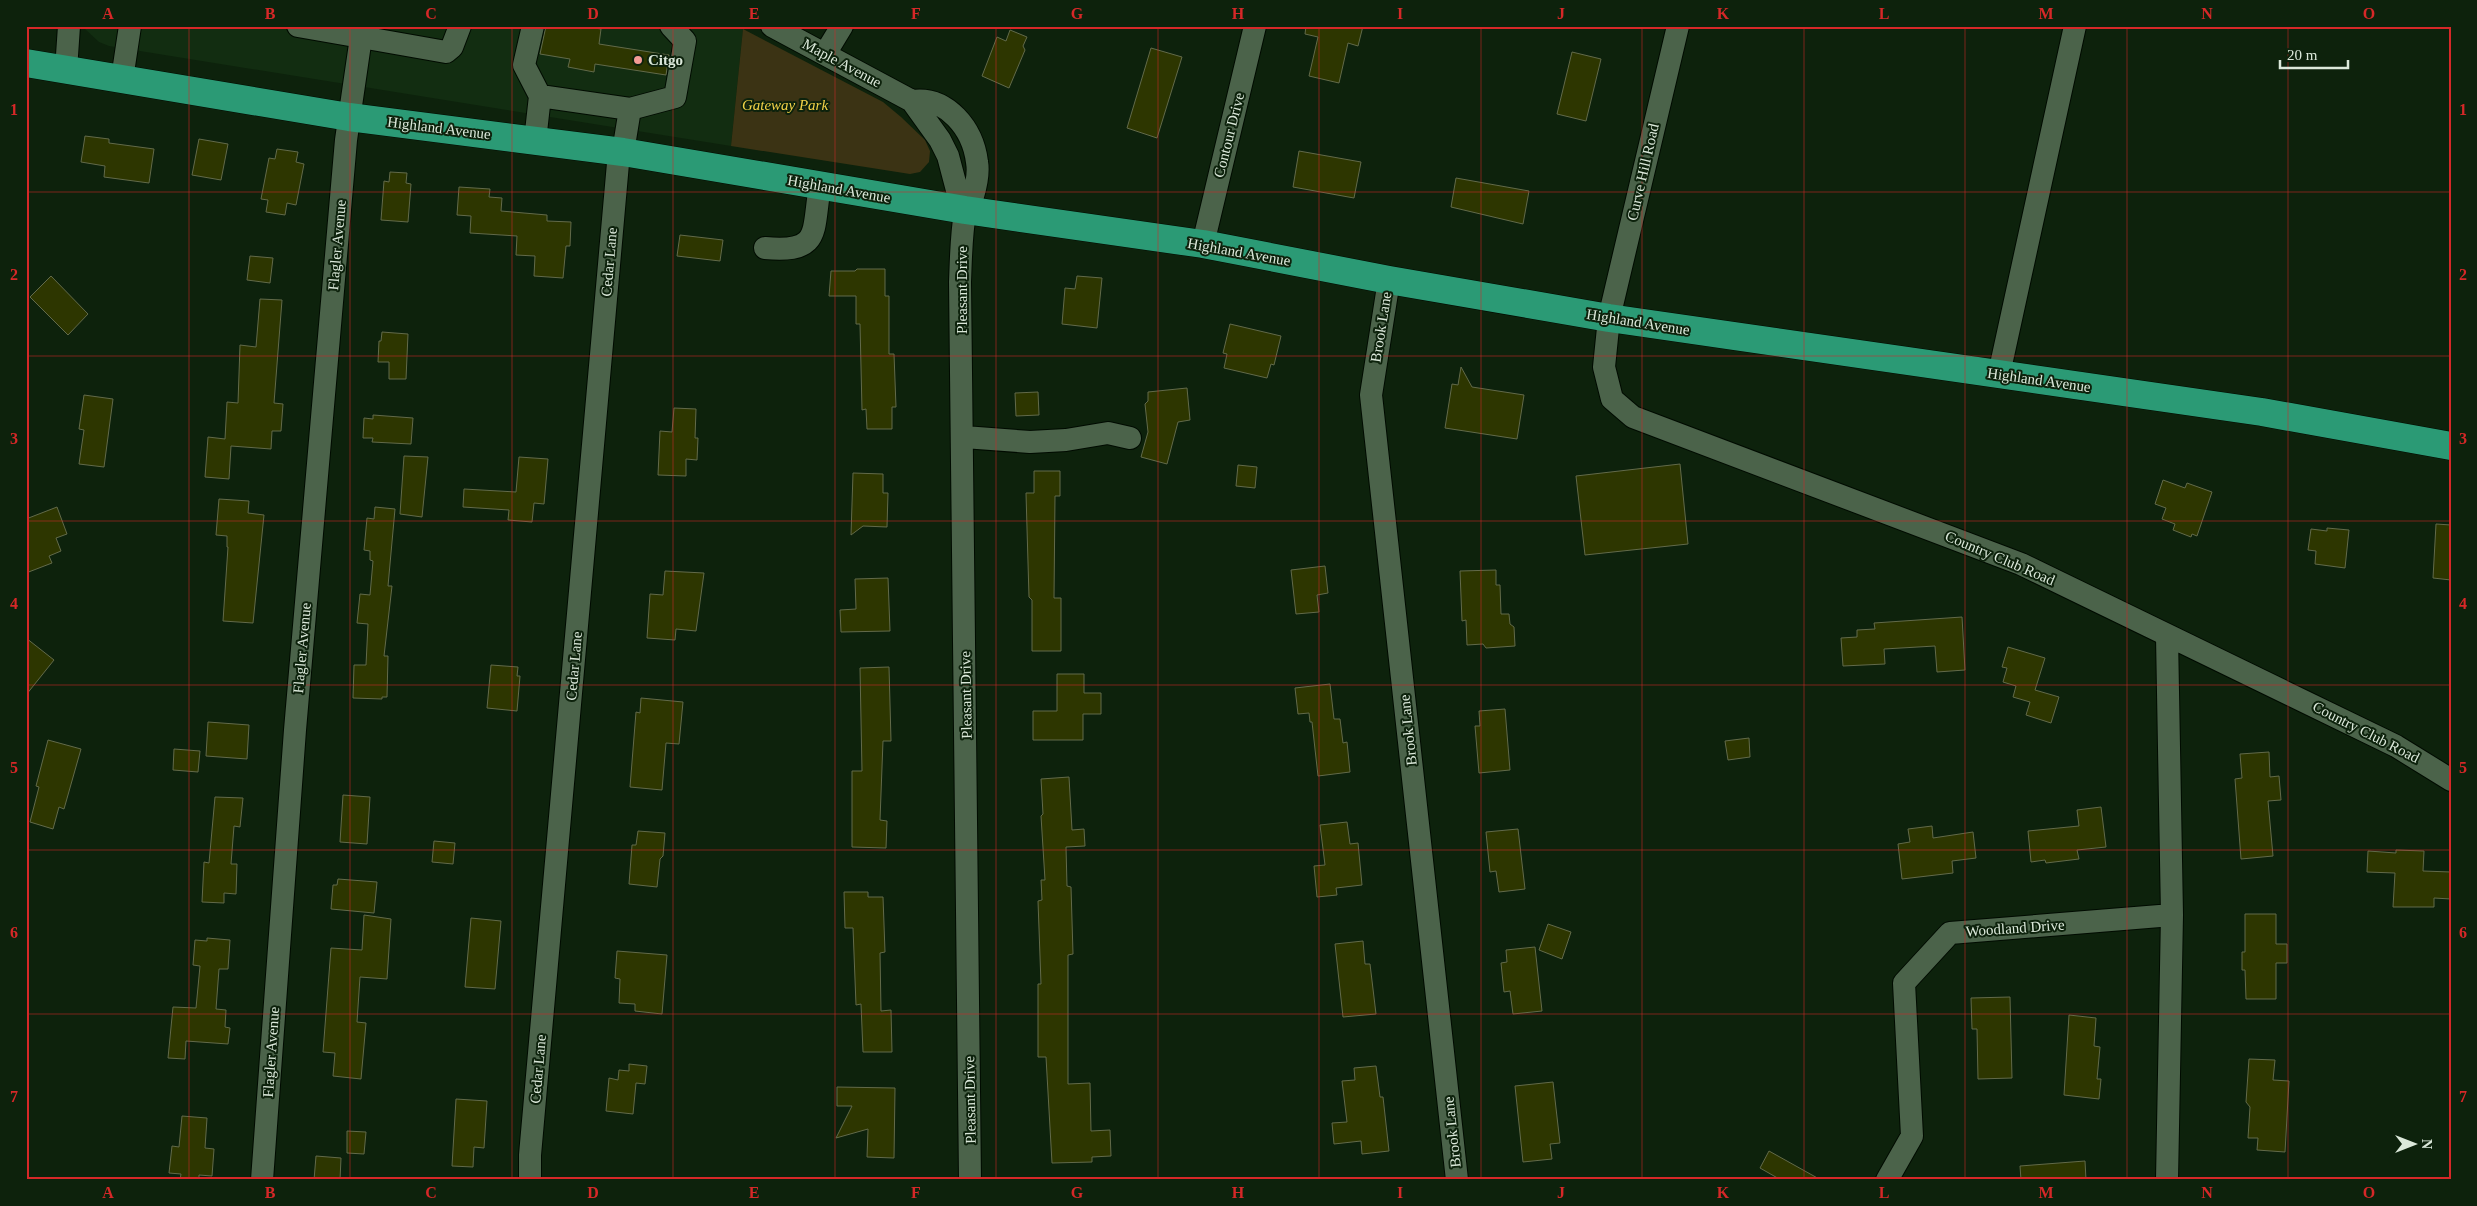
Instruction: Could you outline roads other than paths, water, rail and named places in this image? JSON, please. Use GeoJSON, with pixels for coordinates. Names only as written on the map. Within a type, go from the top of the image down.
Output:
{"type":"FeatureCollection","features":[{"type":"Feature","properties":{"kind":"highway","name":"Highland Avenue"},"geometry":{"type":"LineString","coordinates":[[26,63],[349,117],[621,152],[965,210],[1203,244],[1389,280],[1609,318],[2262,412],[2451,446]]}},
{"type":"Feature","properties":{"kind":"street"},"geometry":{"type":"LineString","coordinates":[[66,70],[70,26]]}},
{"type":"Feature","properties":{"kind":"street"},"geometry":{"type":"LineString","coordinates":[[122,79],[130,26]]}},
{"type":"Feature","properties":{"kind":"street"},"geometry":{"type":"LineString","coordinates":[[298,26],[326,28],[361,37],[446,52],[452,47],[460,26]]}},
{"type":"Feature","properties":{"kind":"street"},"geometry":{"type":"LineString","coordinates":[[533,26],[524,64],[540,96],[535,141]]}},
{"type":"Feature","properties":{"kind":"street"},"geometry":{"type":"LineString","coordinates":[[540,96],[630,109],[675,97],[685,41],[671,26]]}},
{"type":"Feature","properties":{"kind":"street","name":"Maple Avenue"},"geometry":{"type":"LineString","coordinates":[[772,26],[912,101],[940,140],[948,156],[958,194],[965,210]]}},
{"type":"Feature","properties":{"kind":"street"},"geometry":{"type":"LineString","coordinates":[[825,54],[842,26]]}},
{"type":"Feature","properties":{"kind":"street","name":"Contour Drive"},"geometry":{"type":"LineString","coordinates":[[1203,244],[1255,26]]}},
{"type":"Feature","properties":{"kind":"street","name":"Curve Hill Road"},"geometry":{"type":"LineString","coordinates":[[1609,318],[1678,26]]}},
{"type":"Feature","properties":{"kind":"street"},"geometry":{"type":"LineString","coordinates":[[1999,374],[2074,26]]}},
{"type":"Feature","properties":{"kind":"street","name":"Flagler Avenue"},"geometry":{"type":"LineString","coordinates":[[262,1180],[295,730],[349,117],[361,37]]}},
{"type":"Feature","properties":{"kind":"street","name":"Cedar Lane"},"geometry":{"type":"LineString","coordinates":[[530,1180],[530,1155],[621,152],[630,109]]}},
{"type":"Feature","properties":{"kind":"street"},"geometry":{"type":"LineString","coordinates":[[765,248],[788,250],[803,247],[811,238],[820,186]]}},
{"type":"Feature","properties":{"kind":"street","name":"Pleasant Drive"},"geometry":{"type":"LineString","coordinates":[[965,210],[960,282],[964,437],[970,1180]]}},
{"type":"Feature","properties":{"kind":"street","name":"Brook Lane"},"geometry":{"type":"LineString","coordinates":[[1389,280],[1371,395],[1457,1180]]}},
{"type":"Feature","properties":{"kind":"street","name":"Country Club Road"},"geometry":{"type":"LineString","coordinates":[[1609,318],[1604,367],[1612,399],[1633,417],[2021,564],[2396,746],[2451,780]]}},
{"type":"Feature","properties":{"kind":"street"},"geometry":{"type":"LineString","coordinates":[[964,437],[1030,442],[1066,440],[1108,433],[1130,438]]}},
{"type":"Feature","properties":{"kind":"street"},"geometry":{"type":"LineString","coordinates":[[2167,636],[2172,916],[2167,1180]]}},
{"type":"Feature","properties":{"kind":"street","name":"Woodland Drive"},"geometry":{"type":"LineString","coordinates":[[1887,1180],[1912,1136],[1904,983],[1950,933],[2172,916]]}},
{"type":"Feature","properties":{"kind":"place","name":"Citgo"},"geometry":{"type":"Point","coordinates":[638,60]}},
{"type":"Feature","properties":{"kind":"park label","name":"Gateway Park"},"geometry":{"type":"Point","coordinates":[785,105]}}]}
